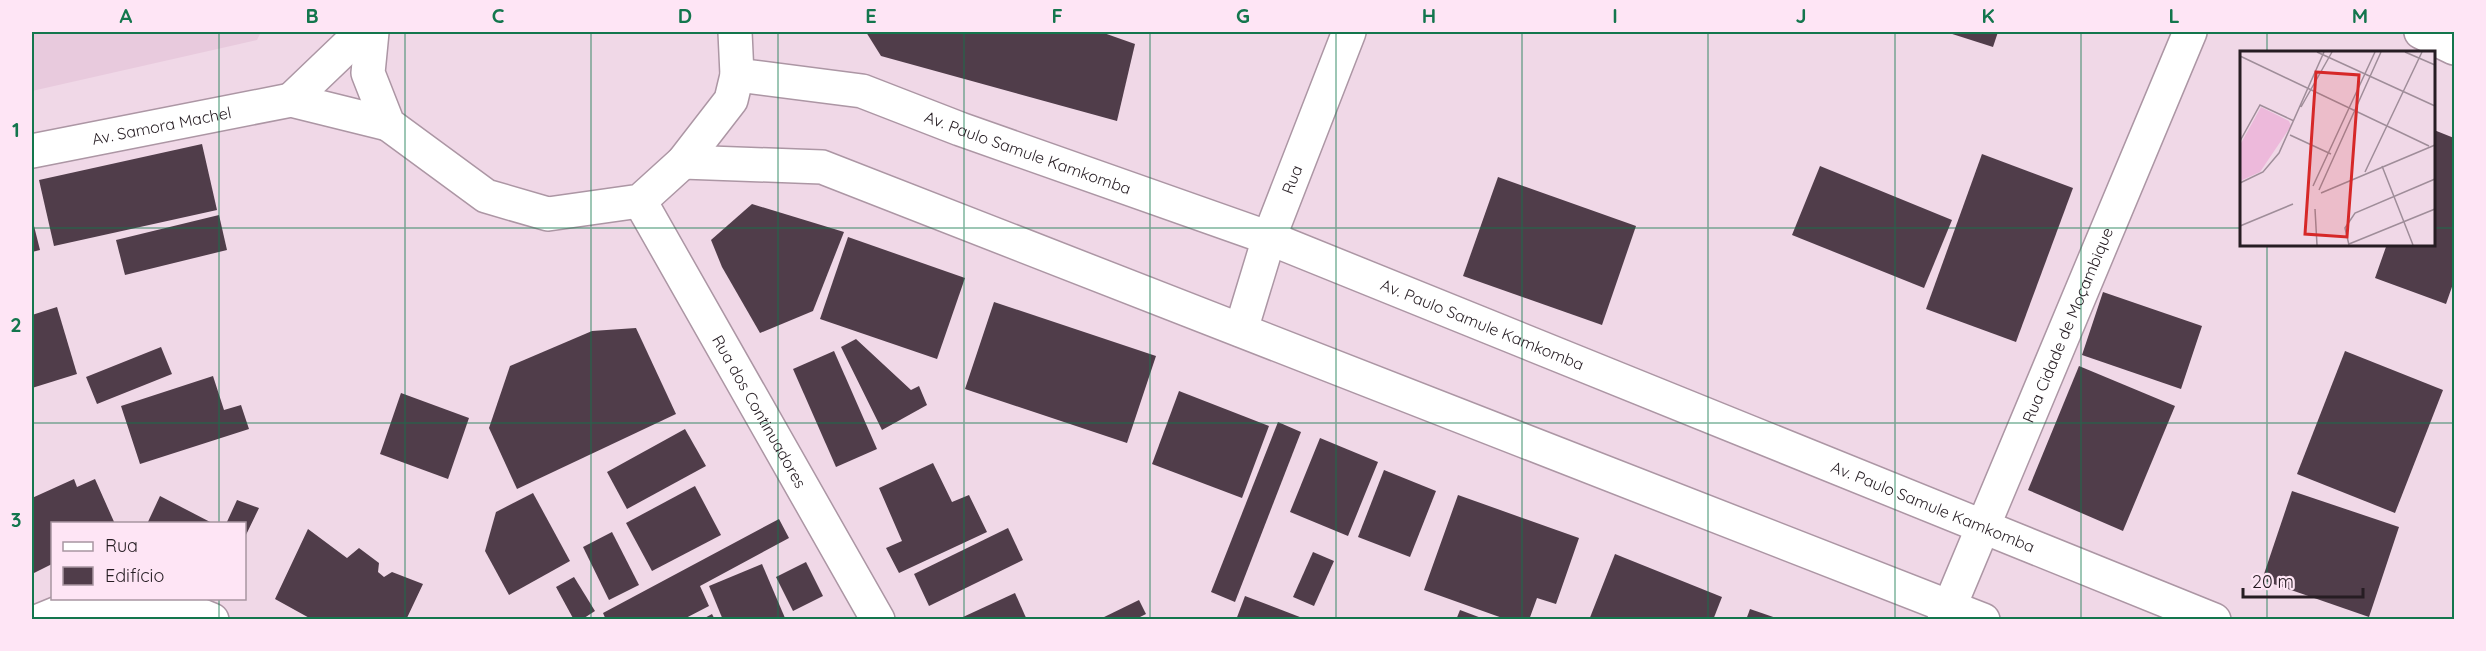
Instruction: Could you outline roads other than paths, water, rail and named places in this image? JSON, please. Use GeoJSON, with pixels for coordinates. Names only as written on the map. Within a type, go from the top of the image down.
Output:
{"type":"FeatureCollection","features":[{"type":"Feature","properties":{"kind":"main road"},"geometry":{"type":"LineString","coordinates":[[291,100],[362,32]]}},
{"type":"Feature","properties":{"kind":"main road"},"geometry":{"type":"LineString","coordinates":[[372,32],[368,73],[388,124]]}},
{"type":"Feature","properties":{"kind":"main road"},"geometry":{"type":"LineString","coordinates":[[291,100],[388,124],[486,196],[548,214],[640,201],[683,162],[730,100],[737,75],[735,32]]}},
{"type":"Feature","properties":{"kind":"main road","name":"Rua"},"geometry":{"type":"LineString","coordinates":[[1241,330],[1269,238],[1349,32]]}},
{"type":"Feature","properties":{"kind":"main road","name":"Rua Cidade de Moçambique"},"geometry":{"type":"LineString","coordinates":[[1947,613],[2190,32]]}},
{"type":"Feature","properties":{"kind":"main road"},"geometry":{"type":"LineString","coordinates":[[2421,32],[2454,48]]}},
{"type":"Feature","properties":{"kind":"main road","name":"Av. Paulo Samule Kamkomba"},"geometry":{"type":"LineString","coordinates":[[737,75],[862,91],[960,129],[1269,238],[2214,620]]}},
{"type":"Feature","properties":{"kind":"main road","name":"Av. Samora Machel"},"geometry":{"type":"LineString","coordinates":[[32,151],[291,100]]}},
{"type":"Feature","properties":{"kind":"main road"},"geometry":{"type":"LineString","coordinates":[[683,162],[822,167],[1241,330],[1947,613],[1983,620]]}},
{"type":"Feature","properties":{"kind":"main road","name":"Rua dos Continuadores"},"geometry":{"type":"LineString","coordinates":[[640,201],[878,620]]}},
{"type":"Feature","properties":{"kind":"main road"},"geometry":{"type":"LineString","coordinates":[[41,620],[63,611],[139,606],[195,613],[212,620]]}}]}
